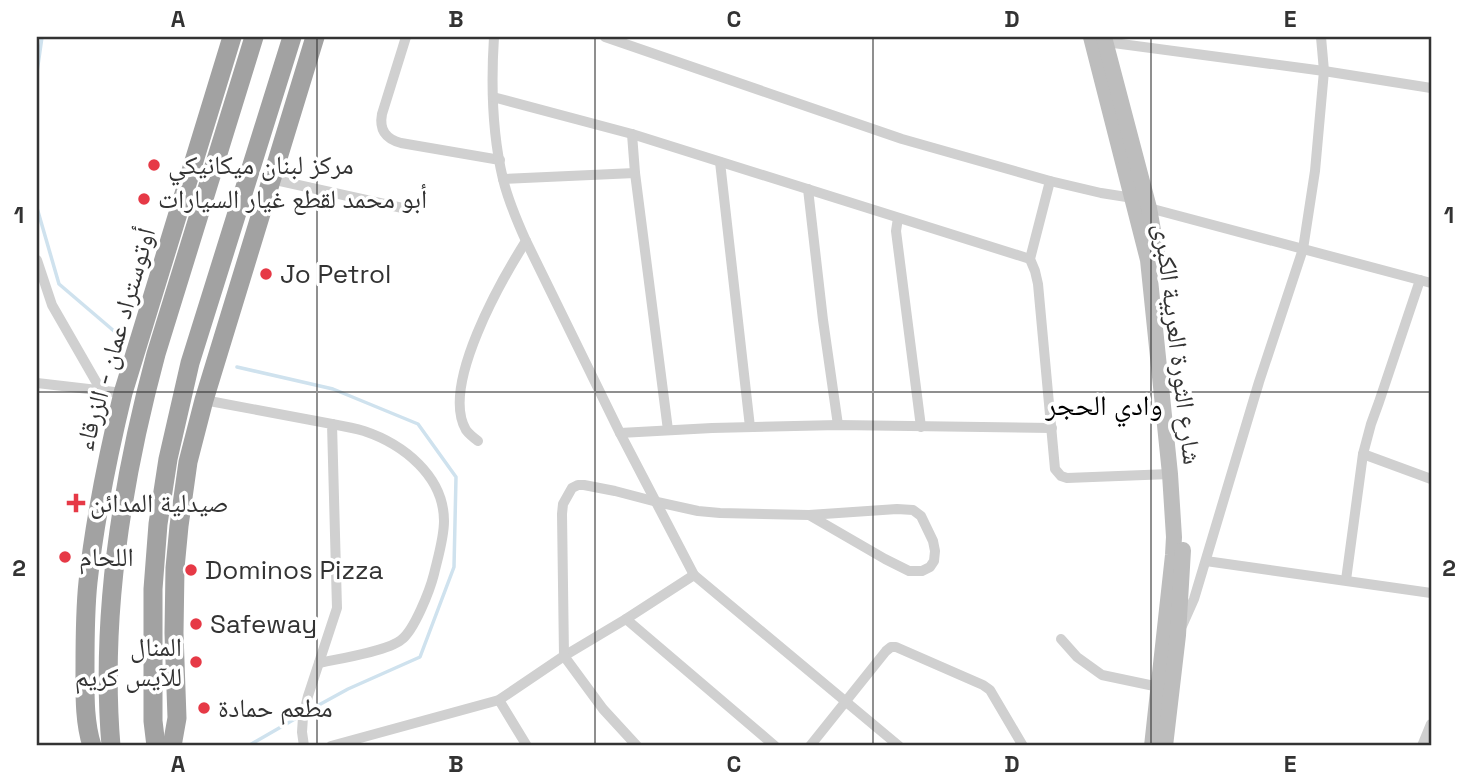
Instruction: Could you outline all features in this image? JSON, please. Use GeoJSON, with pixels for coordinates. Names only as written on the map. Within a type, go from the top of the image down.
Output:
{"type":"FeatureCollection","features":[{"type":"Feature","properties":{"kind":"highway","name":"أوتوستراد عمان - الزرقاء"},"geometry":{"type":"LineString","coordinates":[[92,746],[85,679],[85,631],[88,582],[109,451],[123,393],[232,37]]}},
{"type":"Feature","properties":{"kind":"highway","name":"أوتوستراد عمان - الزرقاء"},"geometry":{"type":"LineString","coordinates":[[111,746],[109,679],[113,585],[121,521],[145,395],[254,37]]}},
{"type":"Feature","properties":{"kind":"highway"},"geometry":{"type":"LineString","coordinates":[[156,746],[153,720],[153,589],[158,524],[168,459],[187,375],[292,37]]}},
{"type":"Feature","properties":{"kind":"highway"},"geometry":{"type":"LineString","coordinates":[[172,746],[177,718],[174,591],[188,462],[204,400],[315,37]]}},
{"type":"Feature","properties":{"kind":"highway"},"geometry":{"type":"LineString","coordinates":[[88,582],[113,585]]}},
{"type":"Feature","properties":{"kind":"highway"},"geometry":{"type":"LineString","coordinates":[[153,589],[174,591]]}},
{"type":"Feature","properties":{"kind":"main road","name":"شارع الثورة العربية الكبرى"},"geometry":{"type":"LineString","coordinates":[[1100,38],[1148,260],[1170,474],[1173,555],[1152,746]]}},
{"type":"Feature","properties":{"kind":"main road","name":"شارع الثورة العربية الكبرى"},"geometry":{"type":"LineString","coordinates":[[1100,38],[1149,208],[1164,300],[1179,463],[1183,556],[1178,635],[1165,746]]}},
{"type":"Feature","properties":{"kind":"street"},"geometry":{"type":"LineString","coordinates":[[406,37],[380,122],[386,136],[401,143],[500,159]]}},
{"type":"Feature","properties":{"kind":"street"},"geometry":{"type":"LineString","coordinates":[[495,37],[493,97],[503,179],[512,208],[620,433],[694,575],[899,746]]}},
{"type":"Feature","properties":{"kind":"street"},"geometry":{"type":"LineString","coordinates":[[605,37],[869,128],[1050,181],[1133,198]]}},
{"type":"Feature","properties":{"kind":"street"},"geometry":{"type":"LineString","coordinates":[[1178,635],[1206,561],[1259,382],[1303,249],[1315,171],[1324,71],[1321,37]]}},
{"type":"Feature","properties":{"kind":"street"},"geometry":{"type":"LineString","coordinates":[[1100,38],[1431,88]]}},
{"type":"Feature","properties":{"kind":"street"},"geometry":{"type":"LineString","coordinates":[[493,97],[632,134],[1030,259]]}},
{"type":"Feature","properties":{"kind":"street"},"geometry":{"type":"LineString","coordinates":[[632,134],[668,430]]}},
{"type":"Feature","properties":{"kind":"street"},"geometry":{"type":"LineString","coordinates":[[720,162],[750,426]]}},
{"type":"Feature","properties":{"kind":"street"},"geometry":{"type":"LineString","coordinates":[[503,179],[635,173]]}},
{"type":"Feature","properties":{"kind":"street"},"geometry":{"type":"LineString","coordinates":[[271,179],[407,209]]}},
{"type":"Feature","properties":{"kind":"street"},"geometry":{"type":"LineString","coordinates":[[1050,181],[1030,259],[1038,284],[1055,469],[1061,476],[1075,478],[1170,474]]}},
{"type":"Feature","properties":{"kind":"street"},"geometry":{"type":"LineString","coordinates":[[808,189],[838,425]]}},
{"type":"Feature","properties":{"kind":"street"},"geometry":{"type":"LineString","coordinates":[[1149,208],[1426,282],[1371,424],[1363,454],[1346,580]]}},
{"type":"Feature","properties":{"kind":"street"},"geometry":{"type":"LineString","coordinates":[[898,218],[896,231],[921,427]]}},
{"type":"Feature","properties":{"kind":"street"},"geometry":{"type":"LineString","coordinates":[[478,441],[467,432],[461,414],[464,370],[492,302],[526,241]]}},
{"type":"Feature","properties":{"kind":"street"},"geometry":{"type":"LineString","coordinates":[[37,260],[52,305],[102,391]]}},
{"type":"Feature","properties":{"kind":"street"},"geometry":{"type":"LineString","coordinates":[[37,383],[123,393]]}},
{"type":"Feature","properties":{"kind":"street"},"geometry":{"type":"LineString","coordinates":[[204,400],[364,431],[393,444],[417,461],[433,480],[444,521],[432,585],[410,631],[404,639],[386,648],[319,663]]}},
{"type":"Feature","properties":{"kind":"street"},"geometry":{"type":"LineString","coordinates":[[304,746],[303,717],[338,600],[332,424]]}},
{"type":"Feature","properties":{"kind":"street"},"geometry":{"type":"LineString","coordinates":[[620,433],[750,426],[1052,428]]}},
{"type":"Feature","properties":{"kind":"street"},"geometry":{"type":"LineString","coordinates":[[1363,454],[1431,479]]}},
{"type":"Feature","properties":{"kind":"street"},"geometry":{"type":"LineString","coordinates":[[637,746],[603,709],[564,656],[562,514],[563,504],[572,488],[584,485],[698,511],[720,513],[809,515],[914,510],[921,516],[933,541],[934,561],[930,568],[922,571],[909,570],[809,515]]}},
{"type":"Feature","properties":{"kind":"street"},"geometry":{"type":"LineString","coordinates":[[1206,561],[1431,593]]}},
{"type":"Feature","properties":{"kind":"street"},"geometry":{"type":"LineString","coordinates":[[331,746],[499,700],[694,575]]}},
{"type":"Feature","properties":{"kind":"street"},"geometry":{"type":"LineString","coordinates":[[626,619],[771,746]]}},
{"type":"Feature","properties":{"kind":"street"},"geometry":{"type":"LineString","coordinates":[[1061,639],[1077,657],[1102,675],[1159,687]]}},
{"type":"Feature","properties":{"kind":"street"},"geometry":{"type":"LineString","coordinates":[[810,746],[891,647],[900,648],[990,690],[1023,746]]}},
{"type":"Feature","properties":{"kind":"street"},"geometry":{"type":"LineString","coordinates":[[499,700],[527,746]]}},
{"type":"Feature","properties":{"kind":"street"},"geometry":{"type":"LineString","coordinates":[[1422,746],[1431,724]]}},
{"type":"Feature","properties":{"kind":"waterway"},"geometry":{"type":"LineString","coordinates":[[37,72],[42,37]]}},
{"type":"Feature","properties":{"kind":"waterway"},"geometry":{"type":"LineString","coordinates":[[37,208],[59,284],[121,337]]}},
{"type":"Feature","properties":{"kind":"waterway"},"geometry":{"type":"LineString","coordinates":[[237,367],[333,389],[418,424],[456,477],[454,567],[420,657],[348,689],[306,712]]}},
{"type":"Feature","properties":{"kind":"waterway"},"geometry":{"type":"LineString","coordinates":[[248,746],[300,716]]}},
{"type":"Feature","properties":{"kind":"place","name":"مركز لبنان ميكانيكي"},"geometry":{"type":"Point","coordinates":[154,165]}},
{"type":"Feature","properties":{"kind":"place","name":"أبو محمد لقطع غيار السيارات"},"geometry":{"type":"Point","coordinates":[144,199]}},
{"type":"Feature","properties":{"kind":"place","name":"Jo Petrol"},"geometry":{"type":"Point","coordinates":[266,274]}},
{"type":"Feature","properties":{"kind":"place","name":"صيدلية المدائن"},"geometry":{"type":"Point","coordinates":[76,503]}},
{"type":"Feature","properties":{"kind":"place","name":"اللحام"},"geometry":{"type":"Point","coordinates":[65,557]}},
{"type":"Feature","properties":{"kind":"place","name":"Dominos Pizza"},"geometry":{"type":"Point","coordinates":[191,570]}},
{"type":"Feature","properties":{"kind":"place","name":"Safeway"},"geometry":{"type":"Point","coordinates":[196,624]}},
{"type":"Feature","properties":{"kind":"place","name":"المنال للآيس كريم"},"geometry":{"type":"Point","coordinates":[196,662]}},
{"type":"Feature","properties":{"kind":"place","name":"مطعم حمادة"},"geometry":{"type":"Point","coordinates":[204,708]}},
{"type":"Feature","properties":{"kind":"district","name":"وادي الحجر"},"geometry":{"type":"Point","coordinates":[1104,405]}}]}
